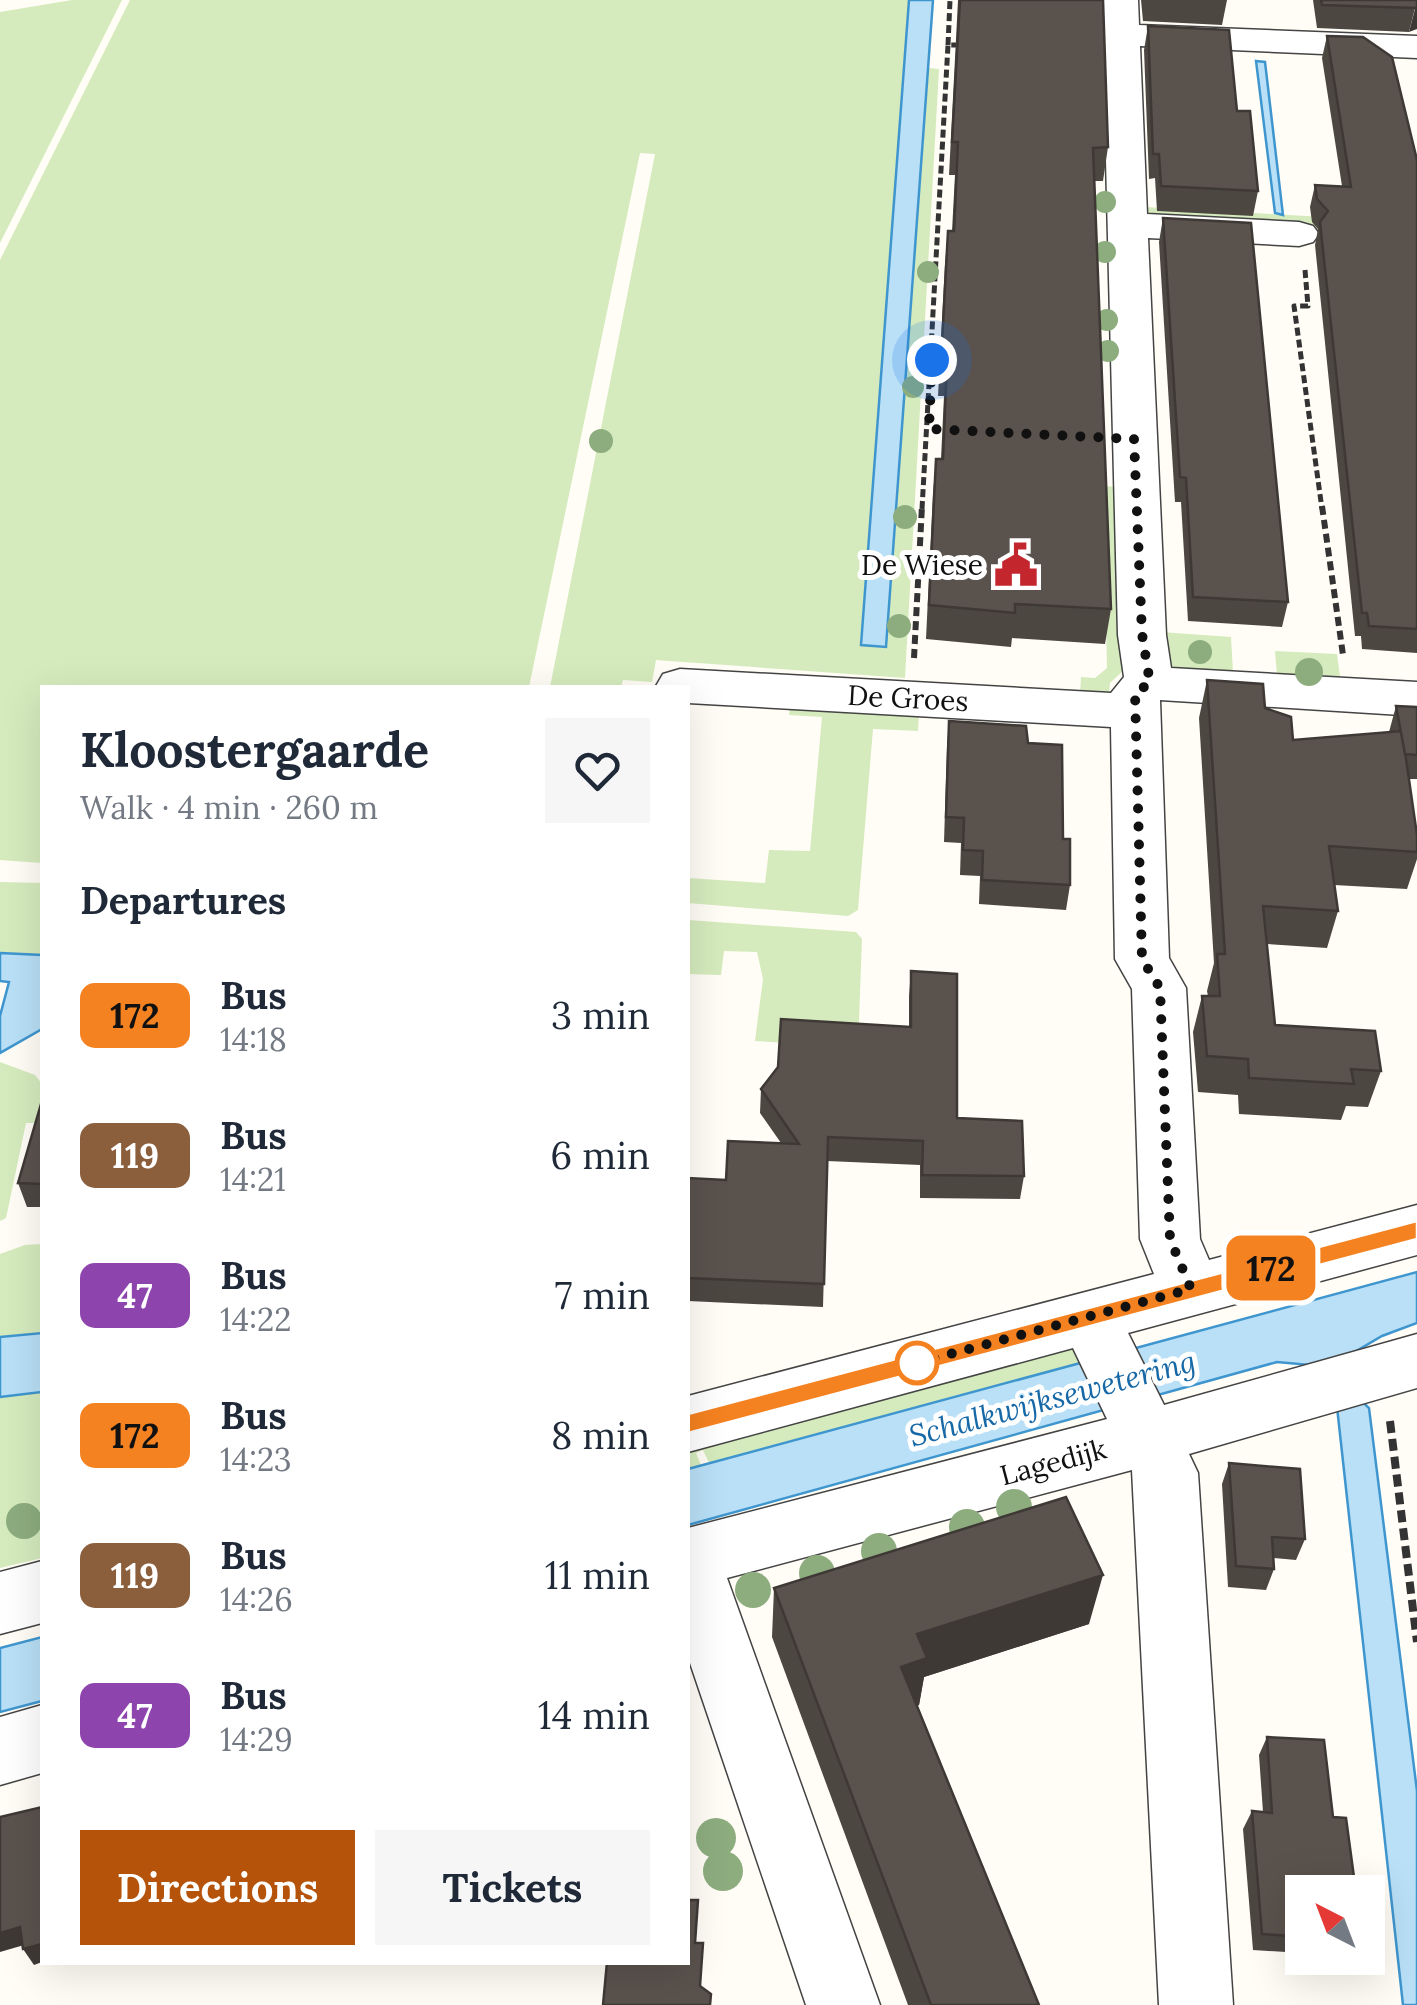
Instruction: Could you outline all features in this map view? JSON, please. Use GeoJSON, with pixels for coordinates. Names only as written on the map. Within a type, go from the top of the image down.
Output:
{"type":"FeatureCollection","features":[{"type":"Feature","properties":{"kind":"street"},"geometry":{"type":"LineString","coordinates":[[1191,1289],[1170,1239],[1160,988],[1142,959],[1142,634],[1121,17],[1417,47]]}},
{"type":"Feature","properties":{"kind":"street"},"geometry":{"type":"LineString","coordinates":[[1128,225],[1302,244]]}},
{"type":"Feature","properties":{"kind":"street","name":"De Groes"},"geometry":{"type":"LineString","coordinates":[[690,687],[911,699],[1417,699]]}},
{"type":"Feature","properties":{"kind":"street"},"geometry":{"type":"LineString","coordinates":[[690,1424],[1095,1327],[1191,1289],[1417,1230]]}},
{"type":"Feature","properties":{"kind":"street"},"geometry":{"type":"LineString","coordinates":[[1095,1327],[1166,1473],[1196,2005]]}},
{"type":"Feature","properties":{"kind":"street","name":"Lagedijk"},"geometry":{"type":"LineString","coordinates":[[690,1559],[1142,1424],[1396,1367]]}},
{"type":"Feature","properties":{"kind":"street"},"geometry":{"type":"LineString","coordinates":[[690,1566],[843,2005]]}},
{"type":"Feature","properties":{"kind":"street"},"geometry":{"type":"LineString","coordinates":[[0,1603],[40,1593]]}},
{"type":"Feature","properties":{"kind":"street"},"geometry":{"type":"LineString","coordinates":[[0,1751],[40,1740]]}},
{"type":"Feature","properties":{"kind":"path"},"geometry":{"type":"LineString","coordinates":[[911,699],[950,0]]}},
{"type":"Feature","properties":{"kind":"path"},"geometry":{"type":"LineString","coordinates":[[948,45],[968,46]]}},
{"type":"Feature","properties":{"kind":"path"},"geometry":{"type":"LineString","coordinates":[[936,237],[955,238]]}},
{"type":"Feature","properties":{"kind":"path"},"geometry":{"type":"LineString","coordinates":[[1302,244],[1308,306],[1294,306],[1349,696]]}},
{"type":"Feature","properties":{"kind":"path"},"geometry":{"type":"LineString","coordinates":[[1396,1367],[1386,1393],[1417,1642]]}},
{"type":"Feature","properties":{"kind":"green space"},"geometry":{"type":"Polygon","coordinates":[[[72,0],[122,0],[0,243],[0,12],[72,0]]]}},
{"type":"Feature","properties":{"kind":"green space"},"geometry":{"type":"Polygon","coordinates":[[[130,0],[909,0],[861,644],[886,646],[929,68],[939,69],[905,678],[656,660],[652,682],[550,685],[655,154],[640,153],[529,685],[40,685],[40,863],[0,860],[0,260],[130,0]]]}},
{"type":"Feature","properties":{"kind":"green space"},"geometry":{"type":"Polygon","coordinates":[[[1144,207],[1417,222],[1417,236],[1297,230],[1151,215],[1144,207]]]}},
{"type":"Feature","properties":{"kind":"green space"},"geometry":{"type":"Polygon","coordinates":[[[1103,486],[1122,487],[1127,667],[1110,683],[1109,694],[1080,695],[1081,677],[1095,678],[1107,668],[1103,486]]]}},
{"type":"Feature","properties":{"kind":"green space"},"geometry":{"type":"Polygon","coordinates":[[[1161,632],[1231,637],[1233,672],[1163,668],[1161,632]]]}},
{"type":"Feature","properties":{"kind":"green space"},"geometry":{"type":"Polygon","coordinates":[[[1275,651],[1337,654],[1342,691],[1278,687],[1275,651]]]}},
{"type":"Feature","properties":{"kind":"green space"},"geometry":{"type":"Polygon","coordinates":[[[790,707],[919,713],[918,731],[873,729],[858,910],[848,916],[690,903],[690,878],[765,883],[769,850],[810,851],[822,717],[789,715],[790,707]]]}},
{"type":"Feature","properties":{"kind":"green space"},"geometry":{"type":"Polygon","coordinates":[[[0,882],[40,883],[40,955],[0,953],[0,882]]]}},
{"type":"Feature","properties":{"kind":"green space"},"geometry":{"type":"Polygon","coordinates":[[[690,920],[856,932],[862,939],[858,1047],[755,1041],[763,979],[757,952],[724,951],[721,975],[690,974],[690,920]]]}},
{"type":"Feature","properties":{"kind":"green space"},"geometry":{"type":"Polygon","coordinates":[[[0,1062],[35,1075],[40,1081],[40,1104],[38,1123],[26,1123],[6,1218],[0,1221],[0,1062]]]}},
{"type":"Feature","properties":{"kind":"green space"},"geometry":{"type":"Polygon","coordinates":[[[40,1244],[40,1333],[0,1337],[0,1254],[40,1244]]]}},
{"type":"Feature","properties":{"kind":"green space"},"geometry":{"type":"Polygon","coordinates":[[[1075,1343],[1085,1361],[709,1463],[703,1450],[696,1453],[701,1465],[690,1468],[690,1445],[1075,1343]]]}},
{"type":"Feature","properties":{"kind":"green space"},"geometry":{"type":"Polygon","coordinates":[[[40,1392],[40,1558],[0,1568],[0,1397],[40,1392]]]}},
{"type":"Feature","properties":{"kind":"water"},"geometry":{"type":"Polygon","coordinates":[[[909,0],[933,0],[886,647],[861,645],[909,0]]]}},
{"type":"Feature","properties":{"kind":"water"},"geometry":{"type":"Polygon","coordinates":[[[1256,61],[1265,62],[1283,215],[1275,213],[1256,61]]]}},
{"type":"Feature","properties":{"kind":"water"},"geometry":{"type":"Polygon","coordinates":[[[0,953],[40,955],[40,1030],[0,1053],[0,1016],[9,982],[0,981],[0,953]]]}},
{"type":"Feature","properties":{"kind":"water","name":"Schalkwijksewetering"},"geometry":{"type":"Polygon","coordinates":[[[1417,1272],[1417,1323],[1321,1366],[1277,1362],[690,1524],[690,1468],[1417,1272]]]}},
{"type":"Feature","properties":{"kind":"water"},"geometry":{"type":"Polygon","coordinates":[[[40,1333],[40,1392],[0,1397],[0,1337],[40,1333]]]}},
{"type":"Feature","properties":{"kind":"water"},"geometry":{"type":"Polygon","coordinates":[[[1354,1394],[1369,1408],[1417,1791],[1417,2005],[1403,2005],[1337,1407],[1354,1394]]]}},
{"type":"Feature","properties":{"kind":"water"},"geometry":{"type":"Polygon","coordinates":[[[40,1638],[40,1702],[0,1712],[0,1648],[40,1638]]]}},
{"type":"Feature","properties":{"kind":"building"},"geometry":{"type":"Polygon","coordinates":[[[960,0],[1103,0],[1108,147],[1093,148],[1111,609],[1015,604],[1015,613],[929,605],[936,459],[943,459],[947,362],[941,362],[948,231],[954,231],[958,142],[952,142],[960,0]]]}},
{"type":"Feature","properties":{"kind":"building"},"geometry":{"type":"Polygon","coordinates":[[[1321,0],[1417,0],[1417,8],[1322,5],[1321,0]]]}},
{"type":"Feature","properties":{"kind":"building"},"geometry":{"type":"Polygon","coordinates":[[[1148,26],[1229,30],[1237,111],[1250,111],[1258,191],[1161,186],[1159,154],[1153,154],[1148,26]]]}},
{"type":"Feature","properties":{"kind":"building"},"geometry":{"type":"Polygon","coordinates":[[[1327,36],[1363,37],[1392,57],[1417,160],[1417,629],[1369,626],[1367,613],[1362,613],[1320,222],[1328,211],[1317,199],[1315,185],[1351,187],[1327,36]]]}},
{"type":"Feature","properties":{"kind":"building"},"geometry":{"type":"Polygon","coordinates":[[[1163,218],[1251,223],[1288,602],[1193,597],[1186,478],[1180,477],[1163,218]]]}},
{"type":"Feature","properties":{"kind":"building"},"geometry":{"type":"Polygon","coordinates":[[[1207,680],[1263,684],[1265,708],[1291,717],[1293,740],[1402,731],[1417,852],[1329,846],[1338,911],[1263,906],[1275,1025],[1375,1031],[1381,1071],[1351,1069],[1354,1084],[1249,1078],[1248,1059],[1207,1056],[1202,996],[1220,996],[1217,954],[1225,954],[1207,680]]]}},
{"type":"Feature","properties":{"kind":"building"},"geometry":{"type":"Polygon","coordinates":[[[1396,706],[1417,707],[1417,755],[1405,754],[1396,706]]]}},
{"type":"Feature","properties":{"kind":"building"},"geometry":{"type":"Polygon","coordinates":[[[949,721],[1026,726],[1028,743],[1062,745],[1063,839],[1070,839],[1070,885],[982,880],[983,851],[963,850],[964,818],[946,817],[949,721]]]}},
{"type":"Feature","properties":{"kind":"building"},"geometry":{"type":"Polygon","coordinates":[[[911,971],[957,974],[957,1118],[1022,1121],[1024,1176],[922,1175],[923,1141],[828,1137],[824,1284],[690,1278],[690,1178],[726,1180],[728,1141],[799,1144],[761,1089],[778,1067],[781,1019],[911,1027],[911,971]]]}},
{"type":"Feature","properties":{"kind":"building"},"geometry":{"type":"Polygon","coordinates":[[[40,1107],[40,1184],[18,1183],[40,1107]]]}},
{"type":"Feature","properties":{"kind":"building"},"geometry":{"type":"Polygon","coordinates":[[[1229,1463],[1300,1469],[1305,1539],[1272,1537],[1274,1569],[1236,1566],[1229,1463]]]}},
{"type":"Feature","properties":{"kind":"building"},"geometry":{"type":"Polygon","coordinates":[[[1066,1497],[1103,1575],[917,1634],[927,1658],[901,1667],[1039,2005],[931,2005],[774,1588],[1066,1497]]]}},
{"type":"Feature","properties":{"kind":"building"},"geometry":{"type":"Polygon","coordinates":[[[1267,1737],[1324,1740],[1333,1817],[1346,1818],[1354,1875],[1285,1875],[1285,1936],[1262,1934],[1252,1811],[1272,1813],[1267,1737]]]}},
{"type":"Feature","properties":{"kind":"building"},"geometry":{"type":"Polygon","coordinates":[[[40,1807],[40,1945],[23,1949],[20,1927],[0,1933],[0,1817],[40,1807]]]}},
{"type":"Feature","properties":{"kind":"building"},"geometry":{"type":"Polygon","coordinates":[[[690,1900],[698,1900],[695,1943],[703,1943],[700,1986],[711,1994],[710,2005],[603,2005],[607,1965],[690,1965],[690,1900]]]}},
{"type":"Feature","properties":{"kind":"bus line","name":"172"},"geometry":{"type":"LineString","coordinates":[[690,1423],[1417,1230]]}},
{"type":"Feature","properties":{"kind":"place","name":"De Wiese"},"geometry":{"type":"Point","coordinates":[1016,565]}},
{"type":"Feature","properties":{"kind":"route"},"geometry":{"type":"LineString","coordinates":[[917,1363],[1191,1289],[1170,1239],[1160,988],[1142,959],[1135,693],[1150,683],[1142,634],[1134,439],[929,429],[932,360]]}}]}
